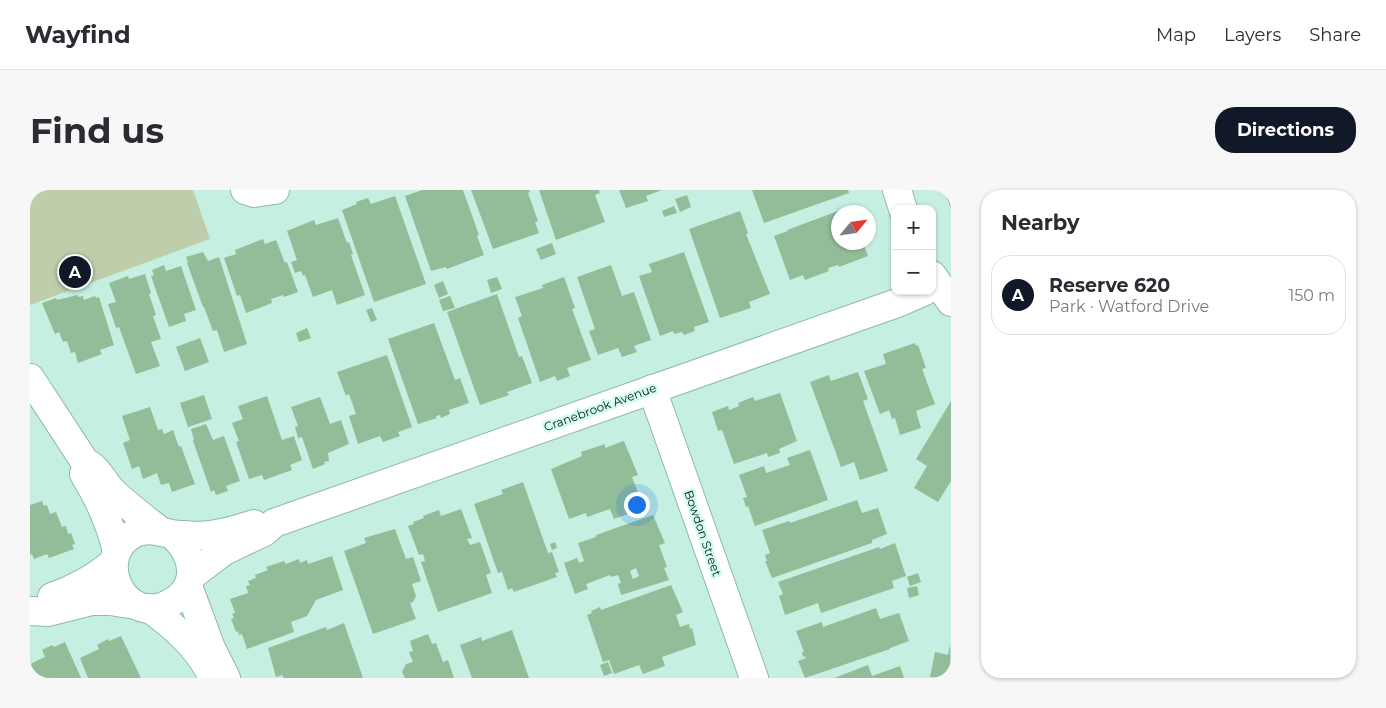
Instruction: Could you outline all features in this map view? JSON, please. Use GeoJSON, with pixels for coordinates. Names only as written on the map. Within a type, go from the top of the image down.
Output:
{"type":"FeatureCollection","features":[{"type":"Feature","properties":{"kind":"street"},"geometry":{"type":"LineString","coordinates":[[245,190],[254,193],[275,190]]}},
{"type":"Feature","properties":{"kind":"street"},"geometry":{"type":"LineString","coordinates":[[897,190],[902,205]]}},
{"type":"Feature","properties":{"kind":"street","name":"Cranebrook Avenue"},"geometry":{"type":"LineString","coordinates":[[189,581],[224,551],[264,532],[274,523],[918,295]]}},
{"type":"Feature","properties":{"kind":"street"},"geometry":{"type":"LineString","coordinates":[[30,378],[85,462],[93,466],[110,488],[137,513],[181,542],[188,552],[191,564],[189,581],[181,596],[171,603],[160,607],[110,601],[92,601],[48,612],[30,611]]}},
{"type":"Feature","properties":{"kind":"street","name":"Bowdon Street"},"geometry":{"type":"LineString","coordinates":[[652,389],[749,676]]}},
{"type":"Feature","properties":{"kind":"street"},"geometry":{"type":"LineString","coordinates":[[85,462],[84,473],[98,497],[113,534],[114,576],[118,588],[126,598],[166,621],[190,644],[205,663],[213,678]]}},
{"type":"Feature","properties":{"kind":"street","name":"Cranebrook Avenue"},"geometry":{"type":"LineString","coordinates":[[165,532],[202,535],[223,532],[261,521],[274,523]]}},
{"type":"Feature","properties":{"kind":"street"},"geometry":{"type":"LineString","coordinates":[[30,611],[44,600],[80,586],[102,572],[115,557],[125,541],[135,533],[147,530],[165,532]]}},
{"type":"Feature","properties":{"kind":"street"},"geometry":{"type":"LineString","coordinates":[[189,581],[211,648],[226,678]]}},
{"type":"Feature","properties":{"kind":"green space"},"geometry":{"type":"Polygon","coordinates":[[[30,190],[193,190],[210,239],[30,305],[30,190]]]}},
{"type":"Feature","properties":{"kind":"building"},"geometry":{"type":"Polygon","coordinates":[[[422,190],[463,190],[484,255],[447,269],[446,267],[431,271],[405,196],[422,190]]]}},
{"type":"Feature","properties":{"kind":"building"},"geometry":{"type":"Polygon","coordinates":[[[471,190],[529,190],[530,192],[528,193],[538,221],[535,222],[539,233],[493,249],[471,190]]]}},
{"type":"Feature","properties":{"kind":"building"},"geometry":{"type":"Polygon","coordinates":[[[539,190],[599,190],[600,193],[595,195],[605,222],[556,240],[539,190]]]}},
{"type":"Feature","properties":{"kind":"building"},"geometry":{"type":"Polygon","coordinates":[[[619,190],[662,190],[646,196],[648,201],[626,208],[619,190]]]}},
{"type":"Feature","properties":{"kind":"building"},"geometry":{"type":"Polygon","coordinates":[[[752,190],[848,190],[849,193],[764,223],[752,190]]]}},
{"type":"Feature","properties":{"kind":"building"},"geometry":{"type":"Polygon","coordinates":[[[943,190],[951,190],[951,209],[945,196],[943,190]]]}},
{"type":"Feature","properties":{"kind":"building"},"geometry":{"type":"Polygon","coordinates":[[[687,195],[691,207],[680,212],[675,199],[687,195]]]}},
{"type":"Feature","properties":{"kind":"building"},"geometry":{"type":"Polygon","coordinates":[[[395,196],[426,284],[374,302],[342,210],[368,198],[371,204],[395,196]]]}},
{"type":"Feature","properties":{"kind":"building"},"geometry":{"type":"Polygon","coordinates":[[[674,206],[677,213],[664,217],[662,211],[674,206]]]}},
{"type":"Feature","properties":{"kind":"building"},"geometry":{"type":"Polygon","coordinates":[[[740,211],[748,233],[746,234],[770,294],[749,302],[751,308],[720,318],[689,229],[740,211]]]}},
{"type":"Feature","properties":{"kind":"building"},"geometry":{"type":"Polygon","coordinates":[[[831,214],[831,250],[866,250],[868,256],[839,267],[838,265],[828,268],[829,271],[805,280],[803,275],[790,280],[774,236],[831,214]]]}},
{"type":"Feature","properties":{"kind":"building"},"geometry":{"type":"Polygon","coordinates":[[[338,218],[347,243],[349,242],[353,254],[351,255],[365,295],[337,305],[332,290],[313,297],[305,275],[303,276],[301,271],[295,273],[291,262],[297,260],[287,231],[314,220],[316,225],[338,218]]]}},
{"type":"Feature","properties":{"kind":"building"},"geometry":{"type":"Polygon","coordinates":[[[263,239],[265,244],[276,240],[285,263],[287,262],[298,292],[271,299],[272,303],[246,313],[240,295],[237,296],[224,258],[236,254],[235,250],[263,239]]]}},
{"type":"Feature","properties":{"kind":"building"},"geometry":{"type":"Polygon","coordinates":[[[552,243],[556,254],[541,260],[536,249],[552,243]]]}},
{"type":"Feature","properties":{"kind":"building"},"geometry":{"type":"Polygon","coordinates":[[[203,252],[208,261],[219,257],[247,344],[224,352],[217,330],[213,331],[203,307],[187,263],[186,257],[203,252]]]}},
{"type":"Feature","properties":{"kind":"building"},"geometry":{"type":"Polygon","coordinates":[[[684,252],[709,322],[694,327],[695,331],[684,335],[682,332],[674,334],[673,331],[660,336],[639,276],[652,272],[649,264],[684,252]]]}},
{"type":"Feature","properties":{"kind":"building"},"geometry":{"type":"Polygon","coordinates":[[[164,265],[166,271],[181,266],[196,310],[184,314],[186,321],[169,327],[151,276],[154,275],[152,270],[164,265]]]}},
{"type":"Feature","properties":{"kind":"building"},"geometry":{"type":"Polygon","coordinates":[[[611,265],[622,296],[634,292],[651,340],[634,346],[637,352],[622,357],[618,348],[598,355],[589,331],[595,329],[577,277],[611,265]]]}},
{"type":"Feature","properties":{"kind":"building"},"geometry":{"type":"Polygon","coordinates":[[[145,274],[156,315],[153,316],[161,339],[151,342],[160,366],[136,374],[119,327],[116,328],[108,304],[116,302],[109,283],[128,276],[129,279],[145,274]]]}},
{"type":"Feature","properties":{"kind":"building"},"geometry":{"type":"Polygon","coordinates":[[[497,277],[502,289],[491,293],[487,280],[497,277]]]}},
{"type":"Feature","properties":{"kind":"building"},"geometry":{"type":"Polygon","coordinates":[[[564,277],[575,308],[572,309],[591,360],[567,368],[570,376],[557,381],[555,376],[540,382],[518,318],[522,316],[515,297],[543,288],[542,285],[564,277]]]}},
{"type":"Feature","properties":{"kind":"building"},"geometry":{"type":"Polygon","coordinates":[[[443,281],[448,294],[439,298],[434,285],[443,281]]]}},
{"type":"Feature","properties":{"kind":"building"},"geometry":{"type":"Polygon","coordinates":[[[497,294],[519,357],[522,356],[532,383],[507,392],[509,395],[480,405],[447,312],[497,294]]]}},
{"type":"Feature","properties":{"kind":"building"},"geometry":{"type":"Polygon","coordinates":[[[77,295],[78,297],[83,296],[84,300],[95,296],[96,298],[99,297],[114,345],[100,350],[102,354],[78,363],[75,352],[71,353],[67,341],[63,342],[59,332],[55,334],[42,303],[56,298],[57,300],[77,295]]]}},
{"type":"Feature","properties":{"kind":"building"},"geometry":{"type":"Polygon","coordinates":[[[450,296],[455,308],[443,311],[439,300],[450,296]]]}},
{"type":"Feature","properties":{"kind":"building"},"geometry":{"type":"Polygon","coordinates":[[[372,308],[377,320],[371,322],[366,310],[372,308]]]}},
{"type":"Feature","properties":{"kind":"building"},"geometry":{"type":"Polygon","coordinates":[[[434,323],[455,380],[460,378],[469,403],[449,410],[450,414],[441,418],[440,415],[436,416],[437,418],[418,424],[388,339],[434,323]]]}},
{"type":"Feature","properties":{"kind":"building"},"geometry":{"type":"Polygon","coordinates":[[[307,328],[311,338],[299,342],[296,333],[307,328]]]}},
{"type":"Feature","properties":{"kind":"building"},"geometry":{"type":"Polygon","coordinates":[[[200,338],[209,362],[185,371],[176,347],[200,338]]]}},
{"type":"Feature","properties":{"kind":"building"},"geometry":{"type":"Polygon","coordinates":[[[915,343],[916,346],[918,345],[926,368],[922,369],[935,404],[916,411],[921,428],[900,435],[895,418],[892,419],[889,410],[880,414],[864,371],[886,364],[883,354],[915,343]]]}},
{"type":"Feature","properties":{"kind":"building"},"geometry":{"type":"Polygon","coordinates":[[[387,355],[412,427],[398,432],[400,436],[383,442],[380,436],[358,444],[349,416],[356,414],[349,394],[346,396],[337,372],[387,355]]]}},
{"type":"Feature","properties":{"kind":"building"},"geometry":{"type":"Polygon","coordinates":[[[858,372],[868,399],[863,401],[888,471],[860,480],[854,462],[841,467],[810,382],[829,375],[831,381],[858,372]]]}},
{"type":"Feature","properties":{"kind":"building"},"geometry":{"type":"Polygon","coordinates":[[[780,393],[797,441],[779,449],[780,453],[768,457],[767,453],[734,464],[722,430],[718,431],[712,412],[728,406],[729,410],[739,406],[738,403],[753,397],[755,401],[780,393]]]}},
{"type":"Feature","properties":{"kind":"building"},"geometry":{"type":"Polygon","coordinates":[[[204,395],[212,419],[188,427],[180,403],[204,395]]]}},
{"type":"Feature","properties":{"kind":"building"},"geometry":{"type":"Polygon","coordinates":[[[267,396],[282,440],[294,436],[302,460],[290,465],[292,470],[264,480],[262,475],[249,479],[236,442],[239,441],[232,423],[243,419],[238,406],[267,396]]]}},
{"type":"Feature","properties":{"kind":"building"},"geometry":{"type":"Polygon","coordinates":[[[320,397],[330,424],[341,420],[349,444],[328,453],[329,461],[313,469],[302,437],[298,438],[295,427],[298,426],[291,407],[320,397]]]}},
{"type":"Feature","properties":{"kind":"building"},"geometry":{"type":"Polygon","coordinates":[[[951,401],[951,481],[938,502],[914,488],[927,466],[916,459],[951,401]]]}},
{"type":"Feature","properties":{"kind":"building"},"geometry":{"type":"Polygon","coordinates":[[[150,407],[158,430],[162,429],[164,434],[173,430],[195,484],[172,492],[169,483],[161,485],[157,473],[143,479],[139,466],[132,469],[123,443],[130,440],[122,416],[150,407]]]}},
{"type":"Feature","properties":{"kind":"building"},"geometry":{"type":"Polygon","coordinates":[[[206,424],[213,440],[224,436],[240,481],[226,486],[228,491],[216,495],[214,490],[211,492],[193,441],[191,429],[206,424]]]}},
{"type":"Feature","properties":{"kind":"building"},"geometry":{"type":"Polygon","coordinates":[[[624,441],[638,475],[632,477],[644,508],[614,519],[610,509],[587,517],[586,513],[569,519],[551,469],[582,456],[581,452],[605,444],[605,448],[624,441]]]}},
{"type":"Feature","properties":{"kind":"building"},"geometry":{"type":"Polygon","coordinates":[[[810,450],[828,500],[755,526],[743,498],[747,497],[739,475],[764,466],[766,473],[790,465],[787,458],[810,450]]]}},
{"type":"Feature","properties":{"kind":"building"},"geometry":{"type":"Polygon","coordinates":[[[523,482],[548,553],[552,552],[559,572],[555,573],[557,577],[514,592],[512,588],[508,590],[502,572],[498,573],[474,504],[503,494],[501,490],[523,482]]]}},
{"type":"Feature","properties":{"kind":"building"},"geometry":{"type":"Polygon","coordinates":[[[857,500],[862,513],[878,508],[887,534],[872,540],[872,543],[772,578],[765,561],[767,561],[765,555],[770,553],[762,530],[789,521],[790,523],[857,500]]]}},
{"type":"Feature","properties":{"kind":"building"},"geometry":{"type":"Polygon","coordinates":[[[42,501],[44,506],[47,505],[50,514],[56,512],[62,527],[66,526],[68,534],[71,533],[75,544],[72,545],[74,549],[49,558],[47,554],[34,559],[32,554],[30,555],[30,505],[42,501]]]}},
{"type":"Feature","properties":{"kind":"building"},"geometry":{"type":"Polygon","coordinates":[[[461,509],[472,538],[467,539],[470,545],[480,542],[491,573],[486,575],[492,593],[438,612],[421,562],[425,561],[423,554],[419,555],[408,526],[424,518],[423,516],[439,510],[441,516],[461,509]]]}},
{"type":"Feature","properties":{"kind":"building"},"geometry":{"type":"Polygon","coordinates":[[[653,515],[665,543],[659,545],[667,567],[664,568],[669,580],[621,595],[618,584],[621,583],[618,575],[611,577],[610,575],[586,584],[588,589],[575,594],[564,563],[577,558],[579,563],[584,561],[578,543],[596,537],[596,535],[653,515]],[[636,568],[630,571],[633,579],[639,576],[636,568]]]}},
{"type":"Feature","properties":{"kind":"building"},"geometry":{"type":"Polygon","coordinates":[[[395,529],[406,559],[413,557],[421,581],[412,584],[416,596],[413,602],[410,603],[416,619],[373,634],[344,551],[366,543],[364,538],[395,529]]]}},
{"type":"Feature","properties":{"kind":"building"},"geometry":{"type":"Polygon","coordinates":[[[555,542],[557,548],[552,550],[550,544],[555,542]]]}},
{"type":"Feature","properties":{"kind":"building"},"geometry":{"type":"Polygon","coordinates":[[[895,543],[906,576],[892,581],[894,588],[821,613],[818,603],[785,615],[779,596],[783,594],[778,582],[895,543]]]}},
{"type":"Feature","properties":{"kind":"building"},"geometry":{"type":"Polygon","coordinates":[[[332,556],[343,590],[316,600],[307,616],[291,622],[294,632],[247,649],[242,634],[239,635],[238,631],[236,632],[231,619],[234,618],[232,614],[235,613],[230,599],[248,593],[246,586],[250,585],[248,581],[256,578],[255,575],[268,570],[266,567],[284,561],[286,564],[299,559],[300,563],[307,560],[308,564],[332,556]]]}},
{"type":"Feature","properties":{"kind":"building"},"geometry":{"type":"Polygon","coordinates":[[[918,573],[921,582],[910,586],[907,577],[918,573]]]}},
{"type":"Feature","properties":{"kind":"building"},"geometry":{"type":"Polygon","coordinates":[[[671,585],[683,612],[676,615],[680,627],[689,624],[690,629],[692,628],[696,645],[662,657],[665,666],[643,674],[639,665],[614,674],[609,660],[603,662],[587,615],[600,607],[601,610],[671,585]]]}},
{"type":"Feature","properties":{"kind":"building"},"geometry":{"type":"Polygon","coordinates":[[[917,586],[919,595],[909,598],[907,588],[917,586]]]}},
{"type":"Feature","properties":{"kind":"building"},"geometry":{"type":"Polygon","coordinates":[[[876,608],[880,619],[899,613],[909,641],[805,678],[798,661],[806,658],[805,656],[803,657],[802,652],[804,652],[796,631],[822,622],[823,627],[876,608]]]}},
{"type":"Feature","properties":{"kind":"building"},"geometry":{"type":"Polygon","coordinates":[[[344,623],[363,678],[284,678],[282,675],[276,677],[268,648],[326,627],[327,630],[344,623]]]}},
{"type":"Feature","properties":{"kind":"building"},"geometry":{"type":"Polygon","coordinates":[[[512,630],[529,678],[472,678],[460,645],[481,637],[482,641],[512,630]]]}},
{"type":"Feature","properties":{"kind":"building"},"geometry":{"type":"Polygon","coordinates":[[[428,634],[432,644],[436,643],[443,662],[448,660],[454,678],[405,678],[402,672],[406,664],[413,662],[409,652],[413,651],[410,641],[428,634]]]}},
{"type":"Feature","properties":{"kind":"building"},"geometry":{"type":"Polygon","coordinates":[[[121,636],[141,678],[88,678],[80,658],[99,649],[97,645],[108,639],[109,641],[121,636]]]}},
{"type":"Feature","properties":{"kind":"building"},"geometry":{"type":"Polygon","coordinates":[[[65,642],[81,678],[33,678],[30,672],[30,664],[45,657],[42,650],[65,642]]]}},
{"type":"Feature","properties":{"kind":"building"},"geometry":{"type":"Polygon","coordinates":[[[950,644],[951,678],[930,677],[935,652],[948,655],[950,644]]]}},
{"type":"Feature","properties":{"kind":"building"},"geometry":{"type":"Polygon","coordinates":[[[608,662],[612,673],[604,676],[600,665],[608,662]]]}},
{"type":"Feature","properties":{"kind":"building"},"geometry":{"type":"Polygon","coordinates":[[[868,665],[872,676],[900,666],[904,678],[834,678],[868,665]]]}},
{"type":"Feature","properties":{"kind":"place","name":"Reserve 620"},"geometry":{"type":"Point","coordinates":[75,272]}}]}
